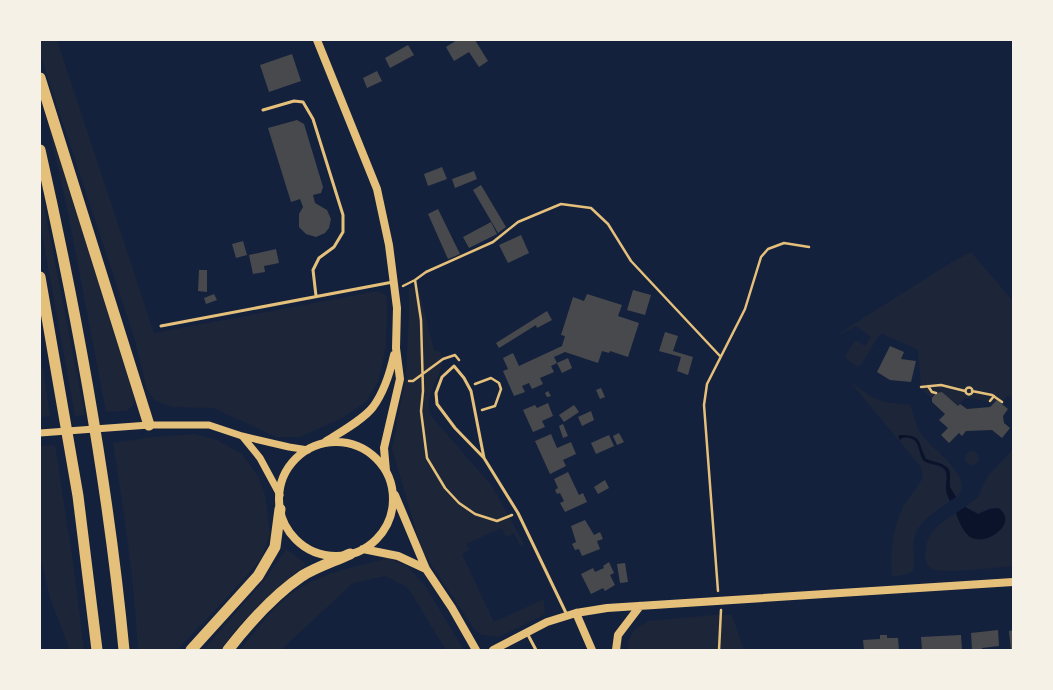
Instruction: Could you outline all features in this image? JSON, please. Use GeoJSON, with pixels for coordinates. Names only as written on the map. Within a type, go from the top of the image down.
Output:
{"type":"FeatureCollection","features":[{"type":"Feature","properties":{"kind":"highway"},"geometry":{"type":"LineString","coordinates":[[40,78],[150,425]]}},
{"type":"Feature","properties":{"kind":"highway"},"geometry":{"type":"LineString","coordinates":[[40,150],[80,340],[120,603],[124,650]]}},
{"type":"Feature","properties":{"kind":"highway"},"geometry":{"type":"LineString","coordinates":[[40,276],[77,488],[98,650]]}},
{"type":"Feature","properties":{"kind":"highway"},"geometry":{"type":"LineString","coordinates":[[191,650],[258,576],[275,546],[280,509]]}},
{"type":"Feature","properties":{"kind":"highway"},"geometry":{"type":"LineString","coordinates":[[228,650],[248,625],[281,593],[303,576],[350,554]]}},
{"type":"Feature","properties":{"kind":"main road"},"geometry":{"type":"LineString","coordinates":[[317,40],[377,189],[389,245],[397,308],[396,348],[400,379],[384,448],[386,471]]}},
{"type":"Feature","properties":{"kind":"main road"},"geometry":{"type":"LineString","coordinates":[[392,485],[393,500],[391,515],[384,529],[375,540],[363,549],[350,554],[334,556],[319,553],[305,546],[294,536],[285,524],[280,509],[282,482],[287,470],[296,458],[308,450],[322,444],[348,427],[373,407],[389,378],[396,348]]}},
{"type":"Feature","properties":{"kind":"main road"},"geometry":{"type":"LineString","coordinates":[[322,444],[336,442],[351,444],[364,449],[376,458],[386,471],[404,520],[426,569],[452,608],[476,650]]}},
{"type":"Feature","properties":{"kind":"main road"},"geometry":{"type":"LineString","coordinates":[[363,549],[398,556],[426,569]]}},
{"type":"Feature","properties":{"kind":"main road"},"geometry":{"type":"LineString","coordinates":[[493,650],[547,622],[567,615],[607,608],[1013,582]]}},
{"type":"Feature","properties":{"kind":"main road"},"geometry":{"type":"LineString","coordinates":[[616,650],[618,635],[640,606]]}},
{"type":"Feature","properties":{"kind":"main road"},"geometry":{"type":"LineString","coordinates":[[576,613],[592,650]]}},
{"type":"Feature","properties":{"kind":"street"},"geometry":{"type":"LineString","coordinates":[[40,433],[150,425],[209,425],[242,436],[289,448],[308,450]]}},
{"type":"Feature","properties":{"kind":"street"},"geometry":{"type":"LineString","coordinates":[[242,436],[260,458],[280,495]]}},
{"type":"Feature","properties":{"kind":"lane"},"geometry":{"type":"LineString","coordinates":[[263,110],[294,101],[303,102],[313,119],[342,215],[343,232],[334,247],[319,258],[313,270],[316,296]]}},
{"type":"Feature","properties":{"kind":"lane"},"geometry":{"type":"LineString","coordinates":[[160,326],[394,282]]}},
{"type":"Feature","properties":{"kind":"lane"},"geometry":{"type":"LineString","coordinates":[[484,458],[468,386],[464,378],[454,366],[442,377],[436,393],[437,404],[455,428],[484,458],[518,513],[567,615]]}},
{"type":"Feature","properties":{"kind":"lane"},"geometry":{"type":"LineString","coordinates":[[527,633],[536,650]]}},
{"type":"Feature","properties":{"kind":"path"},"geometry":{"type":"LineString","coordinates":[[415,280],[426,272],[493,242],[518,222],[561,204],[591,208],[608,224],[630,261],[720,356]]}},
{"type":"Feature","properties":{"kind":"path"},"geometry":{"type":"LineString","coordinates":[[719,650],[722,615],[719,601],[704,404],[707,384],[745,309],[761,257],[768,249],[784,243],[809,247]]}},
{"type":"Feature","properties":{"kind":"path"},"geometry":{"type":"LineString","coordinates":[[468,386],[491,378],[498,383],[501,389],[495,406],[475,412]]}},
{"type":"Feature","properties":{"kind":"path"},"geometry":{"type":"LineString","coordinates":[[921,387],[941,385],[956,390],[965,391],[969,396],[972,390]]}},
{"type":"Feature","properties":{"kind":"path"},"geometry":{"type":"LineString","coordinates":[[928,386],[932,392],[936,393]]}},
{"type":"Feature","properties":{"kind":"path"},"geometry":{"type":"LineString","coordinates":[[965,391],[968,386],[972,390],[986,392],[1002,402]]}},
{"type":"Feature","properties":{"kind":"path"},"geometry":{"type":"LineString","coordinates":[[990,401],[994,396]]}},
{"type":"Feature","properties":{"kind":"shaded area"},"geometry":{"type":"Polygon","coordinates":[[[40,40],[57,40],[154,333],[378,291],[387,296],[386,346],[378,382],[366,402],[342,418],[300,437],[276,437],[214,408],[172,407],[154,400],[147,389],[134,337],[40,53],[40,40]]]}},
{"type":"Feature","properties":{"kind":"shaded area"},"geometry":{"type":"Polygon","coordinates":[[[47,119],[134,397],[133,406],[126,411],[106,412],[67,208],[47,119]]]}},
{"type":"Feature","properties":{"kind":"shaded area"},"geometry":{"type":"Polygon","coordinates":[[[40,186],[85,415],[75,416],[40,223],[40,186]]]}},
{"type":"Feature","properties":{"kind":"shaded area"},"geometry":{"type":"Polygon","coordinates":[[[971,252],[1013,301],[1013,399],[1008,395],[1001,404],[965,398],[958,406],[942,392],[936,393],[932,398],[924,392],[921,387],[918,350],[883,334],[879,335],[861,365],[856,366],[846,359],[846,355],[855,340],[865,346],[871,337],[856,326],[832,338],[947,265],[971,252]]]}},
{"type":"Feature","properties":{"kind":"shaded area"},"geometry":{"type":"Polygon","coordinates":[[[415,287],[419,291],[434,350],[441,352],[441,368],[430,398],[429,407],[431,416],[492,486],[524,544],[520,546],[514,533],[506,537],[502,528],[466,544],[469,550],[462,554],[494,622],[544,599],[545,614],[499,637],[482,635],[475,630],[422,551],[392,449],[406,376],[409,288],[415,287]]]}},
{"type":"Feature","properties":{"kind":"shaded area"},"geometry":{"type":"Polygon","coordinates":[[[40,348],[50,416],[40,417],[40,348]]]}},
{"type":"Feature","properties":{"kind":"shaded area"},"geometry":{"type":"Polygon","coordinates":[[[851,383],[872,397],[885,402],[910,405],[920,432],[950,464],[957,473],[961,482],[961,490],[956,497],[951,488],[950,477],[942,464],[926,459],[918,439],[900,435],[901,438],[912,438],[918,444],[921,457],[945,470],[950,501],[930,516],[921,525],[915,535],[913,544],[914,564],[910,573],[892,576],[891,558],[897,522],[904,505],[923,476],[921,467],[851,383]]]}},
{"type":"Feature","properties":{"kind":"shaded area"},"geometry":{"type":"Polygon","coordinates":[[[194,434],[217,440],[242,454],[258,476],[265,495],[270,534],[261,559],[235,589],[177,650],[138,650],[128,546],[113,443],[153,437],[194,434]]]}},
{"type":"Feature","properties":{"kind":"shaded area"},"geometry":{"type":"Polygon","coordinates":[[[908,435],[916,438],[919,441],[926,459],[942,464],[948,468],[950,472],[950,487],[956,497],[950,501],[946,490],[947,474],[944,469],[940,466],[924,461],[915,441],[906,437],[900,440],[898,436],[908,435]]]}},
{"type":"Feature","properties":{"kind":"shaded area"},"geometry":{"type":"Polygon","coordinates":[[[55,445],[74,569],[84,650],[70,650],[50,598],[40,555],[40,446],[55,445]]]}},
{"type":"Feature","properties":{"kind":"shaded area"},"geometry":{"type":"Polygon","coordinates":[[[1013,449],[1013,566],[957,571],[937,570],[931,568],[927,564],[925,557],[929,537],[936,528],[956,513],[961,525],[978,539],[991,536],[1004,513],[998,508],[990,508],[978,514],[965,507],[978,497],[988,476],[1013,449]]]}},
{"type":"Feature","properties":{"kind":"shaded area"},"geometry":{"type":"Polygon","coordinates":[[[972,451],[977,453],[979,458],[977,463],[972,465],[967,463],[965,458],[967,453],[972,451]]]}},
{"type":"Feature","properties":{"kind":"shaded area"},"geometry":{"type":"Polygon","coordinates":[[[965,507],[978,514],[990,509],[998,508],[1004,514],[1005,520],[1003,526],[999,532],[985,539],[970,537],[963,529],[956,513],[965,507]]]}},
{"type":"Feature","properties":{"kind":"shaded area"},"geometry":{"type":"Polygon","coordinates":[[[286,549],[306,564],[249,615],[221,650],[203,650],[266,578],[286,549]]]}},
{"type":"Feature","properties":{"kind":"shaded area"},"geometry":{"type":"Polygon","coordinates":[[[388,558],[407,566],[424,584],[464,650],[446,650],[408,588],[386,576],[353,583],[281,650],[240,650],[277,606],[302,587],[325,576],[388,558]]]}},
{"type":"Feature","properties":{"kind":"shaded area"},"geometry":{"type":"Polygon","coordinates":[[[714,615],[732,615],[744,650],[629,650],[628,641],[635,629],[648,621],[714,615]]]}},
{"type":"Feature","properties":{"kind":"building"},"geometry":{"type":"Polygon","coordinates":[[[457,40],[475,40],[488,61],[479,67],[469,52],[454,61],[446,47],[457,40]]]}},
{"type":"Feature","properties":{"kind":"building"},"geometry":{"type":"Polygon","coordinates":[[[408,45],[414,55],[390,68],[385,58],[408,45]]]}},
{"type":"Feature","properties":{"kind":"building"},"geometry":{"type":"Polygon","coordinates":[[[292,54],[301,81],[269,92],[260,65],[292,54]]]}},
{"type":"Feature","properties":{"kind":"building"},"geometry":{"type":"Polygon","coordinates":[[[377,71],[382,81],[367,88],[363,78],[377,71]]]}},
{"type":"Feature","properties":{"kind":"building"},"geometry":{"type":"Polygon","coordinates":[[[297,120],[304,124],[323,187],[321,193],[313,195],[315,203],[327,210],[331,219],[329,228],[325,233],[316,237],[306,234],[299,227],[299,214],[303,207],[300,199],[291,202],[268,128],[297,120]]]}},
{"type":"Feature","properties":{"kind":"building"},"geometry":{"type":"Polygon","coordinates":[[[442,167],[447,179],[428,186],[424,174],[442,167]]]}},
{"type":"Feature","properties":{"kind":"building"},"geometry":{"type":"Polygon","coordinates":[[[474,171],[477,179],[455,188],[452,179],[474,171]]]}},
{"type":"Feature","properties":{"kind":"building"},"geometry":{"type":"Polygon","coordinates":[[[481,185],[506,227],[498,233],[473,190],[481,185]]]}},
{"type":"Feature","properties":{"kind":"building"},"geometry":{"type":"Polygon","coordinates":[[[438,209],[460,254],[448,259],[428,214],[438,209]]]}},
{"type":"Feature","properties":{"kind":"building"},"geometry":{"type":"Polygon","coordinates":[[[491,222],[497,234],[469,248],[463,237],[491,222]]]}},
{"type":"Feature","properties":{"kind":"building"},"geometry":{"type":"Polygon","coordinates":[[[521,235],[529,253],[508,263],[499,245],[521,235]]]}},
{"type":"Feature","properties":{"kind":"building"},"geometry":{"type":"Polygon","coordinates":[[[243,241],[247,255],[236,258],[232,244],[243,241]]]}},
{"type":"Feature","properties":{"kind":"building"},"geometry":{"type":"Polygon","coordinates":[[[276,249],[279,263],[264,266],[265,272],[253,274],[249,255],[276,249]]]}},
{"type":"Feature","properties":{"kind":"building"},"geometry":{"type":"Polygon","coordinates":[[[199,270],[207,270],[207,292],[198,291],[199,270]]]}},
{"type":"Feature","properties":{"kind":"building"},"geometry":{"type":"Polygon","coordinates":[[[633,290],[651,295],[645,315],[627,310],[633,290]]]}},
{"type":"Feature","properties":{"kind":"building"},"geometry":{"type":"Polygon","coordinates":[[[214,294],[217,300],[206,304],[204,298],[214,294]]]}},
{"type":"Feature","properties":{"kind":"building"},"geometry":{"type":"Polygon","coordinates":[[[587,294],[622,305],[618,316],[639,323],[628,357],[610,351],[609,353],[602,351],[598,363],[565,352],[554,357],[557,363],[551,366],[554,372],[540,378],[543,384],[532,389],[529,383],[522,386],[525,392],[514,396],[503,371],[508,369],[503,358],[513,353],[519,366],[562,346],[565,336],[561,335],[573,297],[584,301],[587,294]]]}},
{"type":"Feature","properties":{"kind":"building"},"geometry":{"type":"Polygon","coordinates":[[[547,311],[552,320],[537,328],[536,325],[499,348],[496,343],[547,311]]]}},
{"type":"Feature","properties":{"kind":"building"},"geometry":{"type":"Polygon","coordinates":[[[665,332],[678,336],[673,351],[693,357],[688,375],[677,371],[681,357],[659,351],[665,332]]]}},
{"type":"Feature","properties":{"kind":"building"},"geometry":{"type":"Polygon","coordinates":[[[890,346],[904,352],[901,359],[916,361],[911,382],[890,380],[877,372],[890,346]]]}},
{"type":"Feature","properties":{"kind":"building"},"geometry":{"type":"Polygon","coordinates":[[[568,358],[572,368],[562,373],[557,363],[568,358]]]}},
{"type":"Feature","properties":{"kind":"building"},"geometry":{"type":"Polygon","coordinates":[[[601,388],[605,397],[600,399],[596,390],[601,388]]]}},
{"type":"Feature","properties":{"kind":"building"},"geometry":{"type":"Polygon","coordinates":[[[548,391],[551,396],[547,397],[545,393],[548,391]]]}},
{"type":"Feature","properties":{"kind":"building"},"geometry":{"type":"Polygon","coordinates":[[[942,392],[958,406],[960,404],[967,409],[990,407],[997,400],[1008,409],[1003,416],[1004,423],[1010,428],[1002,438],[992,430],[966,431],[962,436],[959,433],[949,443],[941,435],[948,428],[939,420],[945,414],[932,402],[932,398],[936,393],[942,392]]]}},
{"type":"Feature","properties":{"kind":"building"},"geometry":{"type":"Polygon","coordinates":[[[548,403],[553,416],[542,421],[545,427],[533,432],[523,410],[535,405],[537,408],[548,403]]]}},
{"type":"Feature","properties":{"kind":"building"},"geometry":{"type":"Polygon","coordinates":[[[574,405],[579,412],[564,422],[559,415],[574,405]]]}},
{"type":"Feature","properties":{"kind":"building"},"geometry":{"type":"Polygon","coordinates":[[[591,411],[594,420],[582,426],[578,417],[591,411]]]}},
{"type":"Feature","properties":{"kind":"building"},"geometry":{"type":"Polygon","coordinates":[[[563,424],[568,436],[563,438],[559,426],[563,424]]]}},
{"type":"Feature","properties":{"kind":"building"},"geometry":{"type":"Polygon","coordinates":[[[619,433],[624,442],[617,445],[613,436],[619,433]]]}},
{"type":"Feature","properties":{"kind":"building"},"geometry":{"type":"Polygon","coordinates":[[[551,434],[557,448],[571,442],[576,454],[563,460],[566,466],[550,474],[535,441],[551,434]]]}},
{"type":"Feature","properties":{"kind":"building"},"geometry":{"type":"Polygon","coordinates":[[[609,435],[614,446],[596,454],[591,443],[609,435]]]}},
{"type":"Feature","properties":{"kind":"building"},"geometry":{"type":"Polygon","coordinates":[[[568,472],[579,495],[583,493],[587,502],[565,512],[560,503],[564,501],[560,493],[557,494],[555,490],[558,488],[554,479],[568,472]]]}},
{"type":"Feature","properties":{"kind":"building"},"geometry":{"type":"Polygon","coordinates":[[[605,480],[609,488],[598,494],[594,487],[605,480]]]}},
{"type":"Feature","properties":{"kind":"building"},"geometry":{"type":"Polygon","coordinates":[[[585,520],[594,535],[600,532],[603,539],[597,541],[600,549],[582,556],[579,549],[575,550],[572,544],[576,542],[571,526],[585,520]]]}},
{"type":"Feature","properties":{"kind":"building"},"geometry":{"type":"Polygon","coordinates":[[[609,562],[614,573],[610,575],[615,585],[605,591],[603,588],[591,594],[581,574],[593,568],[595,572],[604,568],[603,566],[609,562]]]}},
{"type":"Feature","properties":{"kind":"building"},"geometry":{"type":"Polygon","coordinates":[[[625,563],[628,582],[620,583],[617,564],[625,563]]]}},
{"type":"Feature","properties":{"kind":"building"},"geometry":{"type":"Polygon","coordinates":[[[998,630],[999,646],[982,648],[982,650],[972,650],[971,633],[998,630]]]}},
{"type":"Feature","properties":{"kind":"building"},"geometry":{"type":"Polygon","coordinates":[[[1013,630],[1013,650],[1011,650],[1009,631],[1013,630]]]}},
{"type":"Feature","properties":{"kind":"building"},"geometry":{"type":"Polygon","coordinates":[[[880,635],[887,635],[887,638],[898,638],[899,650],[864,650],[863,640],[880,639],[880,635]]]}},
{"type":"Feature","properties":{"kind":"building"},"geometry":{"type":"Polygon","coordinates":[[[961,635],[962,650],[922,650],[921,637],[961,635]]]}}]}
